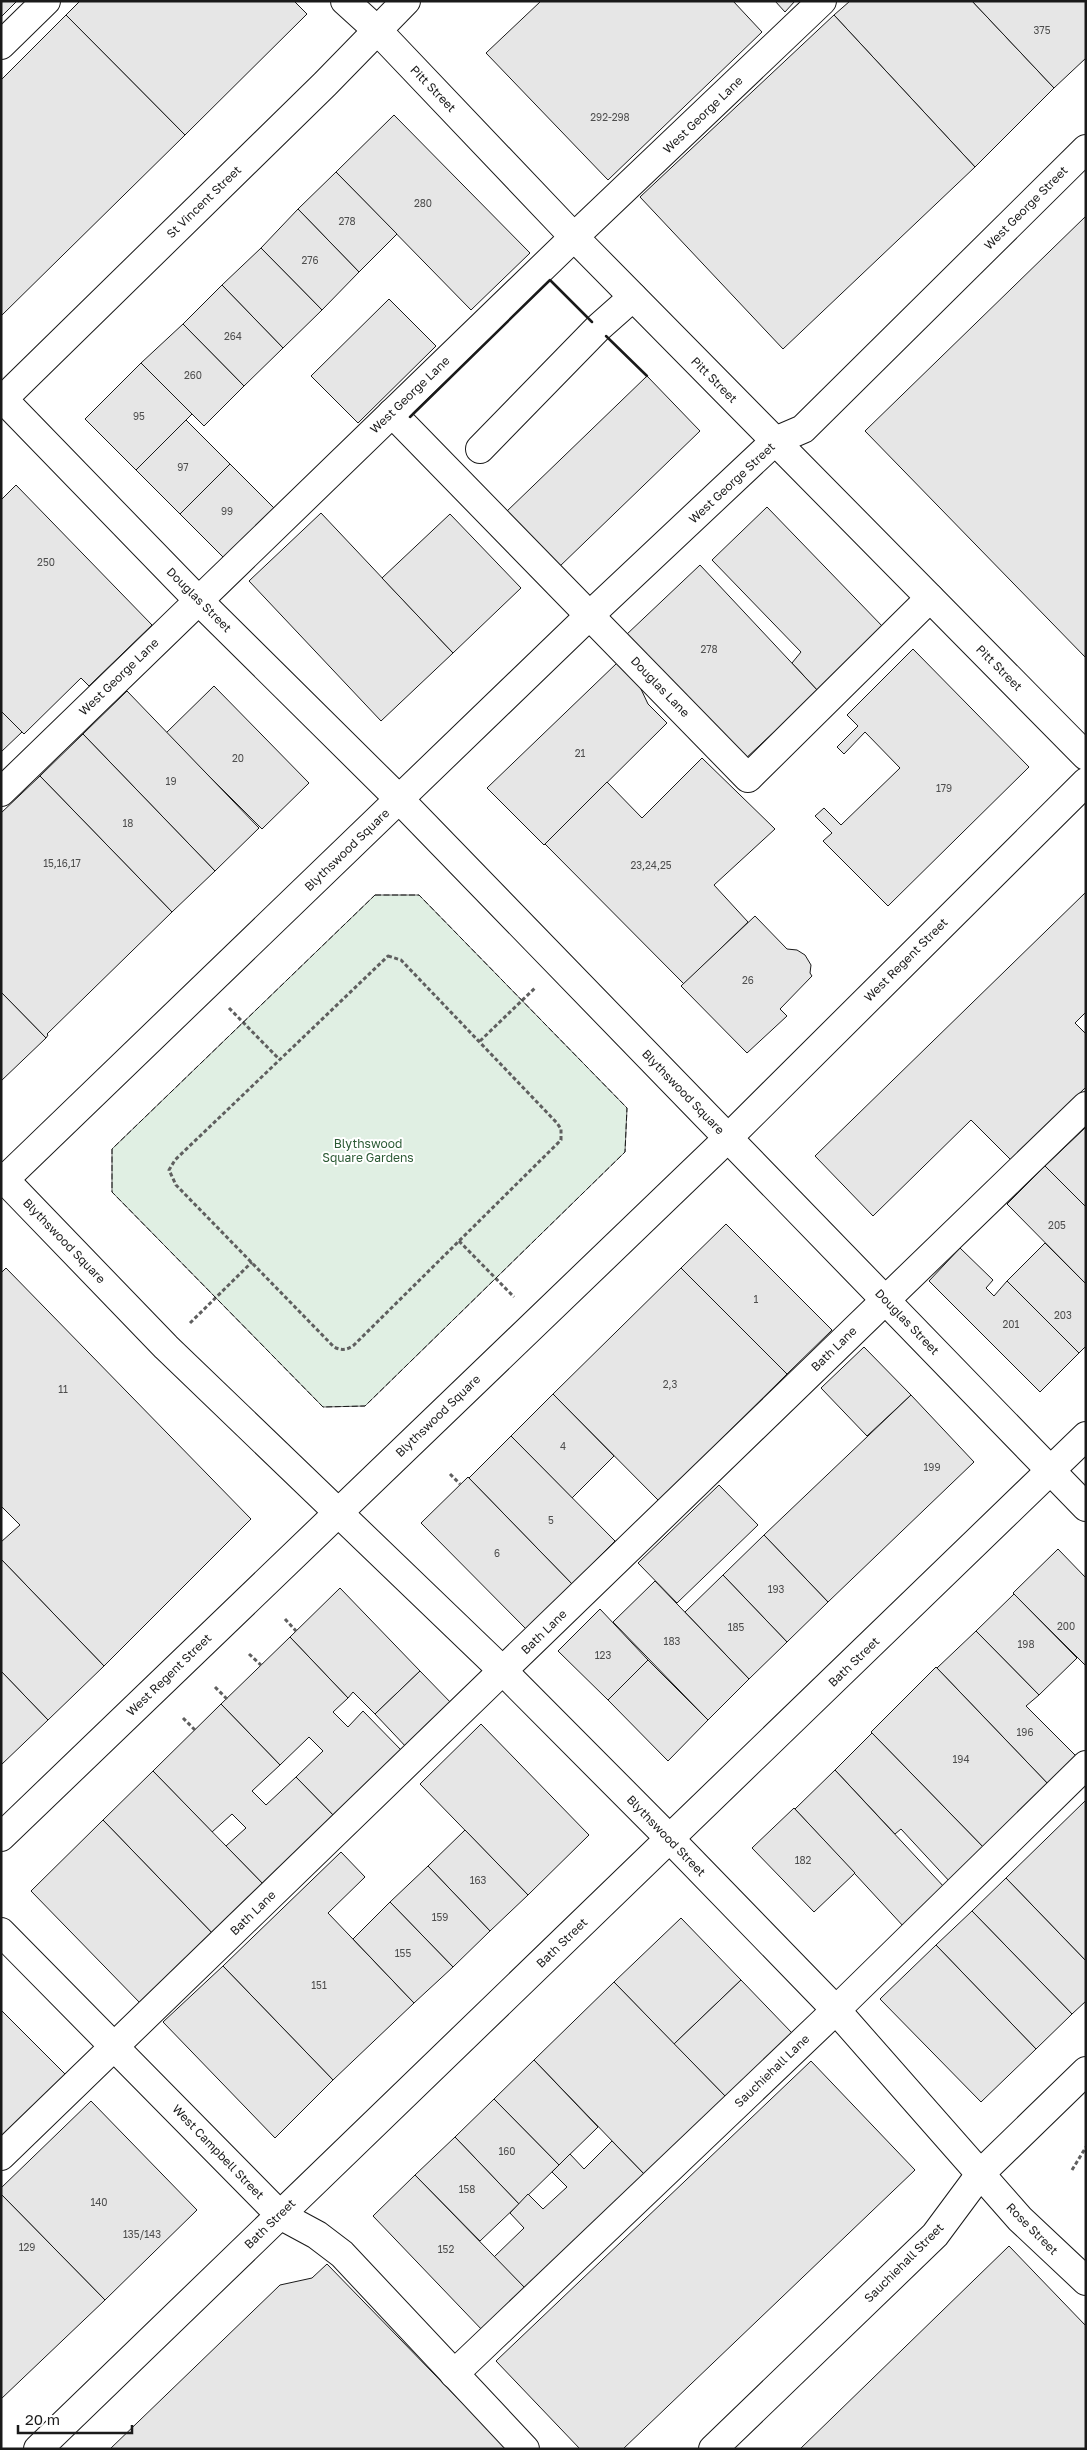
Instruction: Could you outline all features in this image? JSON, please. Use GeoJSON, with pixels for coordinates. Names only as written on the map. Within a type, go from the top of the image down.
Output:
{"type":"FeatureCollection","features":[{"type":"Feature","properties":{"kind":"street"},"geometry":{"type":"LineString","coordinates":[[1,46],[46,1]]}},
{"type":"Feature","properties":{"kind":"street","name":"Pitt Street"},"geometry":{"type":"LineString","coordinates":[[345,1],[378,31],[633,298],[1086,756]]}},
{"type":"Feature","properties":{"kind":"street","name":"St Vincent Street"},"geometry":{"type":"LineString","coordinates":[[2,399],[378,31],[406,1]]}},
{"type":"Feature","properties":{"kind":"street","name":"West George Lane"},"geometry":{"type":"LineString","coordinates":[[1,792],[574,237],[822,1]]}},
{"type":"Feature","properties":{"kind":"street","name":"West George Street"},"geometry":{"type":"LineString","coordinates":[[400,800],[590,615],[775,441],[803,429],[1086,150]]}},
{"type":"Feature","properties":{"kind":"street"},"geometry":{"type":"LineString","coordinates":[[480,449],[598,328],[633,298]]}},
{"type":"Feature","properties":{"kind":"street","name":"Douglas Street"},"geometry":{"type":"LineString","coordinates":[[2,399],[198,600],[400,800]]}},
{"type":"Feature","properties":{"kind":"street","name":"Douglas Lane"},"geometry":{"type":"LineString","coordinates":[[392,413],[748,778],[930,598]]}},
{"type":"Feature","properties":{"kind":"street","name":"West Regent Street"},"geometry":{"type":"LineString","coordinates":[[727,1139],[1086,782]]}},
{"type":"Feature","properties":{"kind":"street","name":"Blythswood Square"},"geometry":{"type":"LineString","coordinates":[[400,800],[727,1139],[337,1512],[166,1347],[2,1179],[400,800]]}},
{"type":"Feature","properties":{"kind":"street","name":"Bath Lane"},"geometry":{"type":"LineString","coordinates":[[1,2156],[504,1672],[1086,1106]]}},
{"type":"Feature","properties":{"kind":"street","name":"Douglas Street"},"geometry":{"type":"LineString","coordinates":[[727,1139],[1086,1507]]}},
{"type":"Feature","properties":{"kind":"street","name":"Bath Street"},"geometry":{"type":"LineString","coordinates":[[38,2449],[1086,1436]]}},
{"type":"Feature","properties":{"kind":"street","name":"West Regent Street"},"geometry":{"type":"LineString","coordinates":[[1,1836],[337,1512]]}},
{"type":"Feature","properties":{"kind":"street","name":"Blythswood Street"},"geometry":{"type":"LineString","coordinates":[[337,1512],[504,1672],[670,1839],[836,2010],[981,2173]]}},
{"type":"Feature","properties":{"kind":"street","name":"Sauchiehall Lane"},"geometry":{"type":"LineString","coordinates":[[454,2374],[836,2010],[1086,1765]]}},
{"type":"Feature","properties":{"kind":"street","name":"West Campbell Street"},"geometry":{"type":"LineString","coordinates":[[1,1932],[280,2216],[317,2235],[342,2254],[526,2449]]}},
{"type":"Feature","properties":{"kind":"street","name":"Sauchiehall Street"},"geometry":{"type":"LineString","coordinates":[[713,2449],[935,2235],[981,2173],[1086,2071]]}},
{"type":"Feature","properties":{"kind":"street","name":"Rose Street"},"geometry":{"type":"LineString","coordinates":[[981,2173],[1020,2219],[1086,2281]]}},
{"type":"Feature","properties":{"kind":"path"},"geometry":{"type":"LineString","coordinates":[[388,956],[400,960],[480,1041],[558,1123],[561,1129],[561,1140],[347,1349],[334,1347],[176,1185],[169,1170],[175,1160],[388,956]]}},
{"type":"Feature","properties":{"kind":"path"},"geometry":{"type":"LineString","coordinates":[[480,1041],[560,964]]}},
{"type":"Feature","properties":{"kind":"path"},"geometry":{"type":"LineString","coordinates":[[206,985],[279,1060]]}},
{"type":"Feature","properties":{"kind":"path"},"geometry":{"type":"LineString","coordinates":[[459,1241],[538,1321]]}},
{"type":"Feature","properties":{"kind":"path"},"geometry":{"type":"LineString","coordinates":[[166,1347],[252,1262]]}},
{"type":"Feature","properties":{"kind":"path"},"geometry":{"type":"LineString","coordinates":[[450,1474],[460,1484]]}},
{"type":"Feature","properties":{"kind":"path"},"geometry":{"type":"LineString","coordinates":[[285,1619],[296,1631]]}},
{"type":"Feature","properties":{"kind":"path"},"geometry":{"type":"LineString","coordinates":[[250,1654],[261,1665]]}},
{"type":"Feature","properties":{"kind":"path"},"geometry":{"type":"LineString","coordinates":[[215,1687],[227,1699]]}},
{"type":"Feature","properties":{"kind":"path"},"geometry":{"type":"LineString","coordinates":[[183,1718],[195,1730]]}},
{"type":"Feature","properties":{"kind":"path"},"geometry":{"type":"LineString","coordinates":[[1072,2170],[1086,2146]]}},
{"type":"Feature","properties":{"kind":"green space","name":"Blythswood Square Gardens"},"geometry":{"type":"Polygon","coordinates":[[[375,895],[419,895],[627,1108],[625,1152],[365,1406],[323,1407],[112,1192],[112,1149],[375,895]]]}},
{"type":"Feature","properties":{"kind":"building"},"geometry":{"type":"Polygon","coordinates":[[[1,1],[17,1],[1,17],[1,1]]]}},
{"type":"Feature","properties":{"kind":"building"},"geometry":{"type":"Polygon","coordinates":[[[80,1],[294,1],[307,14],[185,135],[66,15],[80,1]]]}},
{"type":"Feature","properties":{"kind":"building"},"geometry":{"type":"Polygon","coordinates":[[[541,1],[733,1],[762,32],[608,180],[486,53],[541,1]]]}},
{"type":"Feature","properties":{"kind":"building"},"geometry":{"type":"Polygon","coordinates":[[[775,1],[795,1],[785,12],[775,1]]]}},
{"type":"Feature","properties":{"kind":"building"},"geometry":{"type":"Polygon","coordinates":[[[850,1],[972,1],[1054,88],[975,167],[834,15],[850,1]]]}},
{"type":"Feature","properties":{"kind":"building"},"geometry":{"type":"Polygon","coordinates":[[[972,1],[1086,1],[1086,58],[1054,88],[972,1]]]}},
{"type":"Feature","properties":{"kind":"building"},"geometry":{"type":"Polygon","coordinates":[[[66,15],[185,135],[1,316],[1,80],[66,15]]]}},
{"type":"Feature","properties":{"kind":"building"},"geometry":{"type":"Polygon","coordinates":[[[834,15],[975,167],[783,349],[640,197],[834,15]]]}},
{"type":"Feature","properties":{"kind":"building"},"geometry":{"type":"Polygon","coordinates":[[[394,115],[530,253],[471,310],[336,172],[394,115]]]}},
{"type":"Feature","properties":{"kind":"building"},"geometry":{"type":"Polygon","coordinates":[[[336,172],[397,234],[359,272],[298,209],[336,172]]]}},
{"type":"Feature","properties":{"kind":"building"},"geometry":{"type":"Polygon","coordinates":[[[298,209],[359,272],[322,310],[261,248],[298,209]]]}},
{"type":"Feature","properties":{"kind":"building"},"geometry":{"type":"Polygon","coordinates":[[[1086,216],[1086,658],[865,431],[1086,216]]]}},
{"type":"Feature","properties":{"kind":"building"},"geometry":{"type":"Polygon","coordinates":[[[261,248],[322,310],[283,348],[222,285],[261,248]]]}},
{"type":"Feature","properties":{"kind":"building"},"geometry":{"type":"Polygon","coordinates":[[[222,285],[283,348],[244,386],[183,324],[222,285]]]}},
{"type":"Feature","properties":{"kind":"building"},"geometry":{"type":"Polygon","coordinates":[[[389,299],[436,346],[358,423],[311,376],[389,299]]]}},
{"type":"Feature","properties":{"kind":"building"},"geometry":{"type":"Polygon","coordinates":[[[183,324],[244,386],[204,426],[141,363],[183,324]]]}},
{"type":"Feature","properties":{"kind":"building"},"geometry":{"type":"Polygon","coordinates":[[[141,363],[192,414],[136,470],[85,419],[141,363]]]}},
{"type":"Feature","properties":{"kind":"building"},"geometry":{"type":"Polygon","coordinates":[[[647,376],[700,431],[558,568],[505,513],[647,376]]]}},
{"type":"Feature","properties":{"kind":"building"},"geometry":{"type":"Polygon","coordinates":[[[186,420],[230,464],[180,514],[136,470],[186,420]]]}},
{"type":"Feature","properties":{"kind":"building"},"geometry":{"type":"Polygon","coordinates":[[[230,464],[274,508],[224,558],[180,514],[230,464]]]}},
{"type":"Feature","properties":{"kind":"building"},"geometry":{"type":"Polygon","coordinates":[[[16,485],[152,625],[89,686],[81,678],[24,734],[1,711],[1,500],[16,485]]]}},
{"type":"Feature","properties":{"kind":"building"},"geometry":{"type":"Polygon","coordinates":[[[767,507],[884,628],[818,691],[792,663],[801,652],[712,560],[767,507]]]}},
{"type":"Feature","properties":{"kind":"building"},"geometry":{"type":"Polygon","coordinates":[[[321,513],[453,653],[381,721],[249,581],[321,513]]]}},
{"type":"Feature","properties":{"kind":"building"},"geometry":{"type":"Polygon","coordinates":[[[450,514],[521,588],[453,653],[382,578],[450,514]]]}},
{"type":"Feature","properties":{"kind":"building"},"geometry":{"type":"Polygon","coordinates":[[[700,565],[818,691],[744,760],[626,635],[700,565]]]}},
{"type":"Feature","properties":{"kind":"building"},"geometry":{"type":"Polygon","coordinates":[[[913,649],[1029,767],[888,906],[823,841],[832,833],[815,816],[824,808],[841,825],[900,768],[865,732],[844,754],[837,747],[858,726],[847,715],[913,649]]]}},
{"type":"Feature","properties":{"kind":"building"},"geometry":{"type":"Polygon","coordinates":[[[617,663],[640,687],[648,704],[667,723],[544,845],[487,788],[617,663]]]}},
{"type":"Feature","properties":{"kind":"building"},"geometry":{"type":"Polygon","coordinates":[[[214,686],[309,783],[262,829],[166,733],[214,686]]]}},
{"type":"Feature","properties":{"kind":"building"},"geometry":{"type":"Polygon","coordinates":[[[127,691],[259,828],[215,871],[83,734],[127,691]]]}},
{"type":"Feature","properties":{"kind":"building"},"geometry":{"type":"Polygon","coordinates":[[[1,711],[22,732],[1,752],[1,711]]]}},
{"type":"Feature","properties":{"kind":"building"},"geometry":{"type":"Polygon","coordinates":[[[83,734],[215,871],[172,912],[40,776],[83,734]]]}},
{"type":"Feature","properties":{"kind":"building"},"geometry":{"type":"Polygon","coordinates":[[[702,758],[775,829],[714,885],[748,922],[684,984],[545,844],[607,782],[642,818],[702,758]]]}},
{"type":"Feature","properties":{"kind":"building"},"geometry":{"type":"Polygon","coordinates":[[[40,776],[172,912],[47,1034],[46,1038],[1,992],[1,813],[40,776]]]}},
{"type":"Feature","properties":{"kind":"building"},"geometry":{"type":"Polygon","coordinates":[[[1086,892],[1086,1012],[1075,1023],[1086,1034],[1086,1087],[1011,1160],[971,1120],[873,1216],[815,1156],[1086,892]]]}},
{"type":"Feature","properties":{"kind":"building"},"geometry":{"type":"Polygon","coordinates":[[[755,916],[787,949],[797,950],[805,955],[811,965],[810,973],[812,976],[780,1009],[787,1016],[747,1053],[681,986],[755,916]]]}},
{"type":"Feature","properties":{"kind":"building"},"geometry":{"type":"Polygon","coordinates":[[[1,992],[46,1038],[1,1081],[1,992]]]}},
{"type":"Feature","properties":{"kind":"building"},"geometry":{"type":"Polygon","coordinates":[[[1086,1127],[1086,1207],[1045,1166],[1086,1127]]]}},
{"type":"Feature","properties":{"kind":"building"},"geometry":{"type":"Polygon","coordinates":[[[1045,1166],[1086,1207],[1086,1284],[1007,1204],[1045,1166]]]}},
{"type":"Feature","properties":{"kind":"building"},"geometry":{"type":"Polygon","coordinates":[[[726,1224],[832,1330],[787,1374],[681,1268],[726,1224]]]}},
{"type":"Feature","properties":{"kind":"building"},"geometry":{"type":"Polygon","coordinates":[[[1045,1243],[1086,1284],[1086,1346],[1079,1353],[1007,1281],[1045,1243]]]}},
{"type":"Feature","properties":{"kind":"building"},"geometry":{"type":"Polygon","coordinates":[[[960,1248],[993,1280],[986,1288],[994,1296],[1007,1281],[1079,1353],[1040,1392],[929,1281],[960,1248]]]}},
{"type":"Feature","properties":{"kind":"building"},"geometry":{"type":"Polygon","coordinates":[[[6,1268],[251,1519],[104,1666],[1,1559],[1,1542],[20,1525],[1,1506],[1,1273],[6,1268]]]}},
{"type":"Feature","properties":{"kind":"building"},"geometry":{"type":"Polygon","coordinates":[[[681,1268],[787,1374],[659,1501],[553,1394],[681,1268]]]}},
{"type":"Feature","properties":{"kind":"building"},"geometry":{"type":"Polygon","coordinates":[[[864,1347],[911,1395],[867,1436],[821,1388],[864,1347]]]}},
{"type":"Feature","properties":{"kind":"building"},"geometry":{"type":"Polygon","coordinates":[[[553,1394],[614,1456],[572,1498],[511,1436],[553,1394]]]}},
{"type":"Feature","properties":{"kind":"building"},"geometry":{"type":"Polygon","coordinates":[[[911,1395],[974,1462],[828,1602],[764,1535],[911,1395]]]}},
{"type":"Feature","properties":{"kind":"building"},"geometry":{"type":"Polygon","coordinates":[[[511,1436],[615,1541],[572,1584],[469,1478],[511,1436]]]}},
{"type":"Feature","properties":{"kind":"building"},"geometry":{"type":"Polygon","coordinates":[[[468,1477],[572,1584],[526,1629],[421,1523],[468,1477]]]}},
{"type":"Feature","properties":{"kind":"building"},"geometry":{"type":"Polygon","coordinates":[[[719,1485],[758,1525],[677,1603],[638,1563],[719,1485]]]}},
{"type":"Feature","properties":{"kind":"building"},"geometry":{"type":"Polygon","coordinates":[[[764,1535],[828,1602],[787,1642],[723,1575],[764,1535]]]}},
{"type":"Feature","properties":{"kind":"building"},"geometry":{"type":"Polygon","coordinates":[[[1058,1549],[1086,1578],[1086,1666],[1013,1593],[1058,1549]]]}},
{"type":"Feature","properties":{"kind":"building"},"geometry":{"type":"Polygon","coordinates":[[[1,1559],[104,1666],[48,1720],[1,1671],[1,1559]]]}},
{"type":"Feature","properties":{"kind":"building"},"geometry":{"type":"Polygon","coordinates":[[[723,1575],[787,1642],[749,1679],[685,1612],[723,1575]]]}},
{"type":"Feature","properties":{"kind":"building"},"geometry":{"type":"Polygon","coordinates":[[[655,1581],[749,1679],[708,1720],[613,1622],[655,1581]]]}},
{"type":"Feature","properties":{"kind":"building"},"geometry":{"type":"Polygon","coordinates":[[[340,1588],[420,1671],[375,1714],[353,1692],[348,1698],[290,1637],[340,1588]]]}},
{"type":"Feature","properties":{"kind":"building"},"geometry":{"type":"Polygon","coordinates":[[[1014,1594],[1077,1658],[1039,1695],[976,1631],[1014,1594]]]}},
{"type":"Feature","properties":{"kind":"building"},"geometry":{"type":"Polygon","coordinates":[[[600,1609],[648,1660],[608,1700],[558,1651],[600,1609]]]}},
{"type":"Feature","properties":{"kind":"building"},"geometry":{"type":"Polygon","coordinates":[[[976,1631],[1039,1695],[1026,1706],[1078,1758],[1049,1785],[937,1668],[976,1631]]]}},
{"type":"Feature","properties":{"kind":"building"},"geometry":{"type":"Polygon","coordinates":[[[290,1637],[348,1698],[333,1712],[348,1727],[363,1711],[402,1751],[335,1817],[296,1777],[323,1751],[309,1737],[280,1765],[221,1704],[290,1637]]]}},
{"type":"Feature","properties":{"kind":"building"},"geometry":{"type":"Polygon","coordinates":[[[648,1660],[708,1720],[668,1761],[608,1700],[648,1660]]]}},
{"type":"Feature","properties":{"kind":"building"},"geometry":{"type":"Polygon","coordinates":[[[936,1667],[1049,1785],[985,1849],[871,1732],[936,1667]]]}},
{"type":"Feature","properties":{"kind":"building"},"geometry":{"type":"Polygon","coordinates":[[[1,1671],[48,1720],[1,1765],[1,1671]]]}},
{"type":"Feature","properties":{"kind":"building"},"geometry":{"type":"Polygon","coordinates":[[[420,1671],[454,1706],[408,1749],[375,1714],[420,1671]]]}},
{"type":"Feature","properties":{"kind":"building"},"geometry":{"type":"Polygon","coordinates":[[[221,1704],[280,1765],[252,1791],[266,1805],[296,1777],[335,1817],[265,1886],[226,1846],[246,1828],[232,1814],[212,1832],[153,1771],[221,1704]]]}},
{"type":"Feature","properties":{"kind":"building"},"geometry":{"type":"Polygon","coordinates":[[[481,1724],[589,1835],[528,1895],[420,1784],[481,1724]]]}},
{"type":"Feature","properties":{"kind":"building"},"geometry":{"type":"Polygon","coordinates":[[[872,1733],[985,1849],[951,1883],[901,1829],[895,1834],[835,1770],[872,1733]]]}},
{"type":"Feature","properties":{"kind":"building"},"geometry":{"type":"Polygon","coordinates":[[[835,1770],[945,1888],[904,1927],[795,1809],[835,1770]]]}},
{"type":"Feature","properties":{"kind":"building"},"geometry":{"type":"Polygon","coordinates":[[[153,1771],[265,1886],[214,1935],[103,1820],[153,1771]]]}},
{"type":"Feature","properties":{"kind":"building"},"geometry":{"type":"Polygon","coordinates":[[[1086,1800],[1086,1961],[1006,1878],[1086,1800]]]}},
{"type":"Feature","properties":{"kind":"building"},"geometry":{"type":"Polygon","coordinates":[[[794,1808],[855,1873],[814,1912],[752,1848],[794,1808]]]}},
{"type":"Feature","properties":{"kind":"building"},"geometry":{"type":"Polygon","coordinates":[[[103,1820],[214,1935],[142,2005],[31,1891],[103,1820]]]}},
{"type":"Feature","properties":{"kind":"building"},"geometry":{"type":"Polygon","coordinates":[[[465,1830],[528,1895],[490,1931],[428,1866],[465,1830]]]}},
{"type":"Feature","properties":{"kind":"building"},"geometry":{"type":"Polygon","coordinates":[[[341,1852],[365,1877],[328,1913],[414,2003],[333,2080],[223,1966],[341,1852]]]}},
{"type":"Feature","properties":{"kind":"building"},"geometry":{"type":"Polygon","coordinates":[[[428,1866],[490,1931],[453,1967],[390,1902],[428,1866]]]}},
{"type":"Feature","properties":{"kind":"building"},"geometry":{"type":"Polygon","coordinates":[[[1006,1878],[1086,1961],[1086,2001],[1072,2014],[972,1911],[1006,1878]]]}},
{"type":"Feature","properties":{"kind":"building"},"geometry":{"type":"Polygon","coordinates":[[[390,1902],[453,1967],[414,2003],[353,1939],[390,1902]]]}},
{"type":"Feature","properties":{"kind":"building"},"geometry":{"type":"Polygon","coordinates":[[[972,1911],[1072,2014],[1036,2049],[936,1945],[972,1911]]]}},
{"type":"Feature","properties":{"kind":"building"},"geometry":{"type":"Polygon","coordinates":[[[681,1918],[741,1980],[674,2044],[614,1982],[681,1918]]]}},
{"type":"Feature","properties":{"kind":"building"},"geometry":{"type":"Polygon","coordinates":[[[936,1945],[1036,2049],[981,2102],[880,1999],[936,1945]]]}},
{"type":"Feature","properties":{"kind":"building"},"geometry":{"type":"Polygon","coordinates":[[[223,1966],[333,2080],[275,2138],[163,2022],[223,1966]]]}},
{"type":"Feature","properties":{"kind":"building"},"geometry":{"type":"Polygon","coordinates":[[[741,1980],[792,2033],[726,2097],[674,2044],[741,1980]]]}},
{"type":"Feature","properties":{"kind":"building"},"geometry":{"type":"Polygon","coordinates":[[[614,1982],[726,2097],[645,2175],[534,2060],[614,1982]]]}},
{"type":"Feature","properties":{"kind":"building"},"geometry":{"type":"Polygon","coordinates":[[[1,2010],[70,2079],[1,2146],[1,2010]]]}},
{"type":"Feature","properties":{"kind":"building"},"geometry":{"type":"Polygon","coordinates":[[[534,2060],[598,2127],[559,2165],[494,2099],[534,2060]]]}},
{"type":"Feature","properties":{"kind":"building"},"geometry":{"type":"Polygon","coordinates":[[[811,2061],[915,2170],[623,2449],[580,2449],[496,2361],[811,2061]]]}},
{"type":"Feature","properties":{"kind":"building"},"geometry":{"type":"Polygon","coordinates":[[[494,2099],[559,2165],[519,2204],[455,2137],[494,2099]]]}},
{"type":"Feature","properties":{"kind":"building"},"geometry":{"type":"Polygon","coordinates":[[[91,2101],[197,2210],[105,2300],[1,2194],[1,2188],[91,2101]]]}},
{"type":"Feature","properties":{"kind":"building"},"geometry":{"type":"Polygon","coordinates":[[[455,2137],[519,2204],[480,2241],[415,2175],[455,2137]]]}},
{"type":"Feature","properties":{"kind":"building"},"geometry":{"type":"Polygon","coordinates":[[[612,2141],[645,2175],[527,2290],[494,2257],[524,2228],[510,2213],[528,2194],[543,2209],[567,2187],[552,2172],[570,2154],[584,2169],[612,2141]]]}},
{"type":"Feature","properties":{"kind":"building"},"geometry":{"type":"Polygon","coordinates":[[[415,2175],[527,2290],[484,2332],[373,2216],[415,2175]]]}},
{"type":"Feature","properties":{"kind":"building"},"geometry":{"type":"Polygon","coordinates":[[[1,2194],[105,2300],[1,2399],[1,2194]]]}},
{"type":"Feature","properties":{"kind":"building"},"geometry":{"type":"Polygon","coordinates":[[[1009,2246],[1086,2326],[1086,2449],[800,2449],[1009,2246]]]}},
{"type":"Feature","properties":{"kind":"building"},"geometry":{"type":"Polygon","coordinates":[[[327,2264],[507,2449],[110,2449],[280,2285],[312,2278],[327,2264]]]}},
{"type":"Feature","properties":{"kind":"fence"},"geometry":{"type":"LineString","coordinates":[[375,895],[419,895],[627,1108],[625,1152],[365,1406],[323,1407],[112,1192],[112,1149],[375,895]]}},
{"type":"Feature","properties":{"kind":"wall"},"geometry":{"type":"LineString","coordinates":[[410,417],[550,280],[592,322]]}},
{"type":"Feature","properties":{"kind":"wall"},"geometry":{"type":"LineString","coordinates":[[606,336],[647,376]]}}]}
